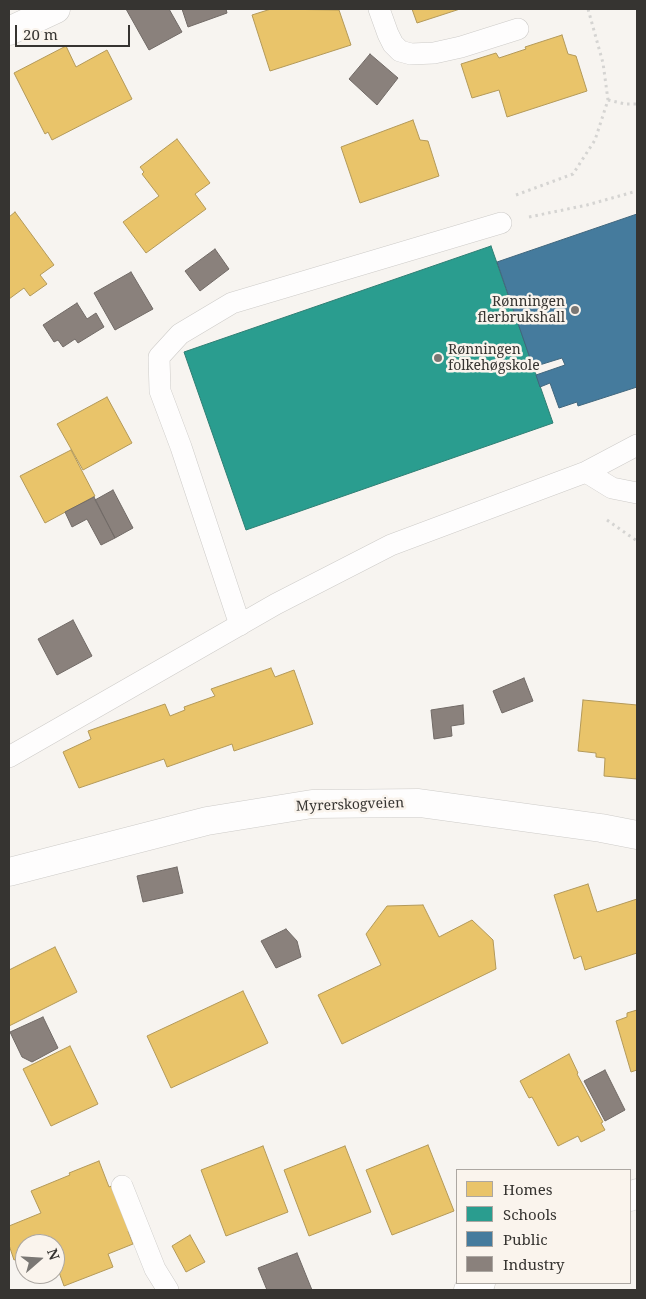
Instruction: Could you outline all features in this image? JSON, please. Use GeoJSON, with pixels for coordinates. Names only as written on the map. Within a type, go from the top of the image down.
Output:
{"type":"FeatureCollection","features":[{"type":"Feature","properties":{"kind":"street"},"geometry":{"type":"LineString","coordinates":[[9,31],[56,9]]}},
{"type":"Feature","properties":{"kind":"street","name":"Myrerskogveien"},"geometry":{"type":"LineString","coordinates":[[9,872],[207,821],[312,804],[419,803],[601,828],[637,835]]}},
{"type":"Feature","properties":{"kind":"street"},"geometry":{"type":"LineString","coordinates":[[468,1290],[479,1284]]}},
{"type":"Feature","properties":{"kind":"lane"},"geometry":{"type":"LineString","coordinates":[[379,9],[393,44],[400,51],[411,54],[434,53],[518,29]]}},
{"type":"Feature","properties":{"kind":"lane"},"geometry":{"type":"LineString","coordinates":[[240,625],[160,391],[159,358],[180,334],[232,303],[501,223]]}},
{"type":"Feature","properties":{"kind":"lane"},"geometry":{"type":"LineString","coordinates":[[9,757],[276,604],[392,546],[586,472],[637,445]]}},
{"type":"Feature","properties":{"kind":"lane"},"geometry":{"type":"LineString","coordinates":[[586,472],[612,488],[637,492]]}},
{"type":"Feature","properties":{"kind":"lane"},"geometry":{"type":"LineString","coordinates":[[122,1186],[155,1269],[168,1290]]}},
{"type":"Feature","properties":{"kind":"path"},"geometry":{"type":"LineString","coordinates":[[588,9],[603,64],[608,100],[595,140],[572,174],[505,199],[501,223],[587,205],[637,191]]}},
{"type":"Feature","properties":{"kind":"path"},"geometry":{"type":"LineString","coordinates":[[608,100],[625,104],[637,104]]}},
{"type":"Feature","properties":{"kind":"building: Homes"},"geometry":{"type":"Polygon","coordinates":[[[271,9],[339,10],[351,45],[270,71],[252,15],[271,9]]]}},
{"type":"Feature","properties":{"kind":"building: Homes"},"geometry":{"type":"Polygon","coordinates":[[[412,9],[460,9],[417,23],[412,9]]]}},
{"type":"Feature","properties":{"kind":"building: Homes"},"geometry":{"type":"Polygon","coordinates":[[[562,35],[568,54],[576,56],[587,91],[507,117],[499,90],[472,98],[461,64],[496,53],[499,58],[562,35]]]}},
{"type":"Feature","properties":{"kind":"building: Homes"},"geometry":{"type":"Polygon","coordinates":[[[66,46],[76,67],[107,50],[132,99],[52,140],[48,132],[45,134],[14,73],[66,46]]]}},
{"type":"Feature","properties":{"kind":"building: Homes"},"geometry":{"type":"Polygon","coordinates":[[[413,120],[420,140],[428,141],[439,176],[360,203],[341,147],[413,120]]]}},
{"type":"Feature","properties":{"kind":"building: Homes"},"geometry":{"type":"Polygon","coordinates":[[[177,139],[210,183],[195,194],[206,209],[146,253],[123,222],[159,196],[142,174],[144,172],[140,167],[177,139]]]}},
{"type":"Feature","properties":{"kind":"building: Homes"},"geometry":{"type":"Polygon","coordinates":[[[15,212],[54,265],[40,275],[47,284],[30,296],[24,288],[9,299],[9,217],[15,212]]]}},
{"type":"Feature","properties":{"kind":"building: Homes"},"geometry":{"type":"Polygon","coordinates":[[[107,397],[132,443],[83,470],[57,424],[107,397]]]}},
{"type":"Feature","properties":{"kind":"building: Homes"},"geometry":{"type":"Polygon","coordinates":[[[71,450],[95,496],[45,523],[20,476],[71,450]]]}},
{"type":"Feature","properties":{"kind":"building: Homes"},"geometry":{"type":"Polygon","coordinates":[[[271,668],[275,677],[294,670],[313,724],[234,751],[232,744],[167,767],[164,759],[79,788],[63,752],[91,739],[88,731],[165,704],[170,716],[185,710],[184,707],[215,696],[211,689],[271,668]]]}},
{"type":"Feature","properties":{"kind":"building: Homes"},"geometry":{"type":"Polygon","coordinates":[[[583,700],[637,705],[637,779],[604,776],[605,758],[596,757],[596,753],[578,751],[583,700]]]}},
{"type":"Feature","properties":{"kind":"building: Homes"},"geometry":{"type":"Polygon","coordinates":[[[588,884],[597,912],[637,899],[637,953],[585,970],[581,956],[574,959],[554,895],[588,884]]]}},
{"type":"Feature","properties":{"kind":"building: Homes"},"geometry":{"type":"Polygon","coordinates":[[[423,905],[439,937],[472,920],[493,940],[496,969],[342,1044],[318,995],[381,965],[366,934],[387,906],[423,905]]]}},
{"type":"Feature","properties":{"kind":"building: Homes"},"geometry":{"type":"Polygon","coordinates":[[[55,947],[77,992],[9,1026],[9,970],[55,947]]]}},
{"type":"Feature","properties":{"kind":"building: Homes"},"geometry":{"type":"Polygon","coordinates":[[[243,991],[268,1043],[171,1088],[147,1036],[243,991]]]}},
{"type":"Feature","properties":{"kind":"building: Homes"},"geometry":{"type":"Polygon","coordinates":[[[637,1010],[637,1070],[631,1072],[616,1021],[627,1017],[627,1013],[637,1010]]]}},
{"type":"Feature","properties":{"kind":"building: Homes"},"geometry":{"type":"Polygon","coordinates":[[[70,1046],[98,1104],[51,1126],[23,1069],[70,1046]]]}},
{"type":"Feature","properties":{"kind":"building: Homes"},"geometry":{"type":"Polygon","coordinates":[[[569,1054],[577,1074],[603,1122],[601,1123],[605,1130],[581,1142],[578,1136],[558,1146],[532,1097],[529,1098],[520,1081],[569,1054]]]}},
{"type":"Feature","properties":{"kind":"building: Homes"},"geometry":{"type":"Polygon","coordinates":[[[428,1145],[454,1211],[392,1235],[366,1170],[428,1145]]]}},
{"type":"Feature","properties":{"kind":"building: Homes"},"geometry":{"type":"Polygon","coordinates":[[[263,1146],[288,1212],[226,1236],[201,1170],[263,1146]]]}},
{"type":"Feature","properties":{"kind":"building: Homes"},"geometry":{"type":"Polygon","coordinates":[[[345,1146],[371,1212],[309,1236],[284,1170],[345,1146]]]}},
{"type":"Feature","properties":{"kind":"building: Homes"},"geometry":{"type":"Polygon","coordinates":[[[99,1161],[109,1187],[114,1185],[131,1230],[128,1231],[133,1244],[108,1254],[113,1267],[64,1286],[65,1234],[15,1234],[14,1260],[9,1245],[9,1226],[41,1213],[31,1191],[70,1175],[69,1173],[99,1161]]]}},
{"type":"Feature","properties":{"kind":"building: Homes"},"geometry":{"type":"Polygon","coordinates":[[[190,1235],[205,1262],[186,1272],[172,1246],[190,1235]]]}},
{"type":"Feature","properties":{"kind":"building: Schools"},"geometry":{"type":"Polygon","coordinates":[[[491,246],[553,423],[246,530],[184,352],[491,246]]]}},
{"type":"Feature","properties":{"kind":"building: Public","name":"Rønningen flerbrukshall"},"geometry":{"type":"Polygon","coordinates":[[[637,214],[637,387],[578,406],[577,402],[559,408],[550,383],[540,387],[536,375],[565,365],[562,358],[533,367],[497,262],[637,214]]]}},
{"type":"Feature","properties":{"kind":"building: Industry"},"geometry":{"type":"Polygon","coordinates":[[[126,9],[169,9],[182,32],[149,50],[126,9]]]}},
{"type":"Feature","properties":{"kind":"building: Industry"},"geometry":{"type":"Polygon","coordinates":[[[182,9],[226,9],[227,13],[188,27],[182,9]]]}},
{"type":"Feature","properties":{"kind":"building: Industry"},"geometry":{"type":"Polygon","coordinates":[[[370,54],[398,78],[377,105],[349,79],[370,54]]]}},
{"type":"Feature","properties":{"kind":"building: Industry"},"geometry":{"type":"Polygon","coordinates":[[[215,249],[229,269],[200,291],[185,271],[215,249]]]}},
{"type":"Feature","properties":{"kind":"building: Industry"},"geometry":{"type":"Polygon","coordinates":[[[131,272],[153,309],[115,330],[94,293],[131,272]]]}},
{"type":"Feature","properties":{"kind":"building: Industry"},"geometry":{"type":"Polygon","coordinates":[[[77,303],[87,319],[96,313],[104,327],[78,343],[75,339],[63,347],[58,340],[54,342],[43,325],[77,303]]]}},
{"type":"Feature","properties":{"kind":"building: Industry"},"geometry":{"type":"Polygon","coordinates":[[[113,490],[133,528],[115,538],[95,500],[113,490]]]}},
{"type":"Feature","properties":{"kind":"building: Industry"},"geometry":{"type":"Polygon","coordinates":[[[94,497],[115,538],[101,545],[87,519],[72,527],[65,512],[94,497]]]}},
{"type":"Feature","properties":{"kind":"building: Industry"},"geometry":{"type":"Polygon","coordinates":[[[73,620],[92,656],[57,675],[38,639],[73,620]]]}},
{"type":"Feature","properties":{"kind":"building: Industry"},"geometry":{"type":"Polygon","coordinates":[[[524,678],[533,701],[502,713],[493,691],[524,678]]]}},
{"type":"Feature","properties":{"kind":"building: Industry"},"geometry":{"type":"Polygon","coordinates":[[[463,705],[464,724],[451,726],[452,736],[434,739],[431,710],[463,705]]]}},
{"type":"Feature","properties":{"kind":"building: Industry"},"geometry":{"type":"Polygon","coordinates":[[[177,867],[183,893],[143,902],[137,876],[177,867]]]}},
{"type":"Feature","properties":{"kind":"building: Industry"},"geometry":{"type":"Polygon","coordinates":[[[286,929],[297,941],[301,957],[276,968],[261,941],[286,929]]]}},
{"type":"Feature","properties":{"kind":"building: Industry"},"geometry":{"type":"Polygon","coordinates":[[[43,1017],[58,1048],[32,1062],[22,1057],[10,1032],[43,1017]]]}},
{"type":"Feature","properties":{"kind":"building: Industry"},"geometry":{"type":"Polygon","coordinates":[[[605,1070],[625,1110],[605,1121],[584,1081],[605,1070]]]}},
{"type":"Feature","properties":{"kind":"building: Industry"},"geometry":{"type":"Polygon","coordinates":[[[297,1253],[312,1290],[267,1290],[258,1268],[297,1253]]]}},
{"type":"Feature","properties":{"kind":"place","name":"Rønningen flerbrukshall"},"geometry":{"type":"Point","coordinates":[575,310]}},
{"type":"Feature","properties":{"kind":"place","name":"Rønningen folkehøgskole"},"geometry":{"type":"Point","coordinates":[438,358]}}]}
